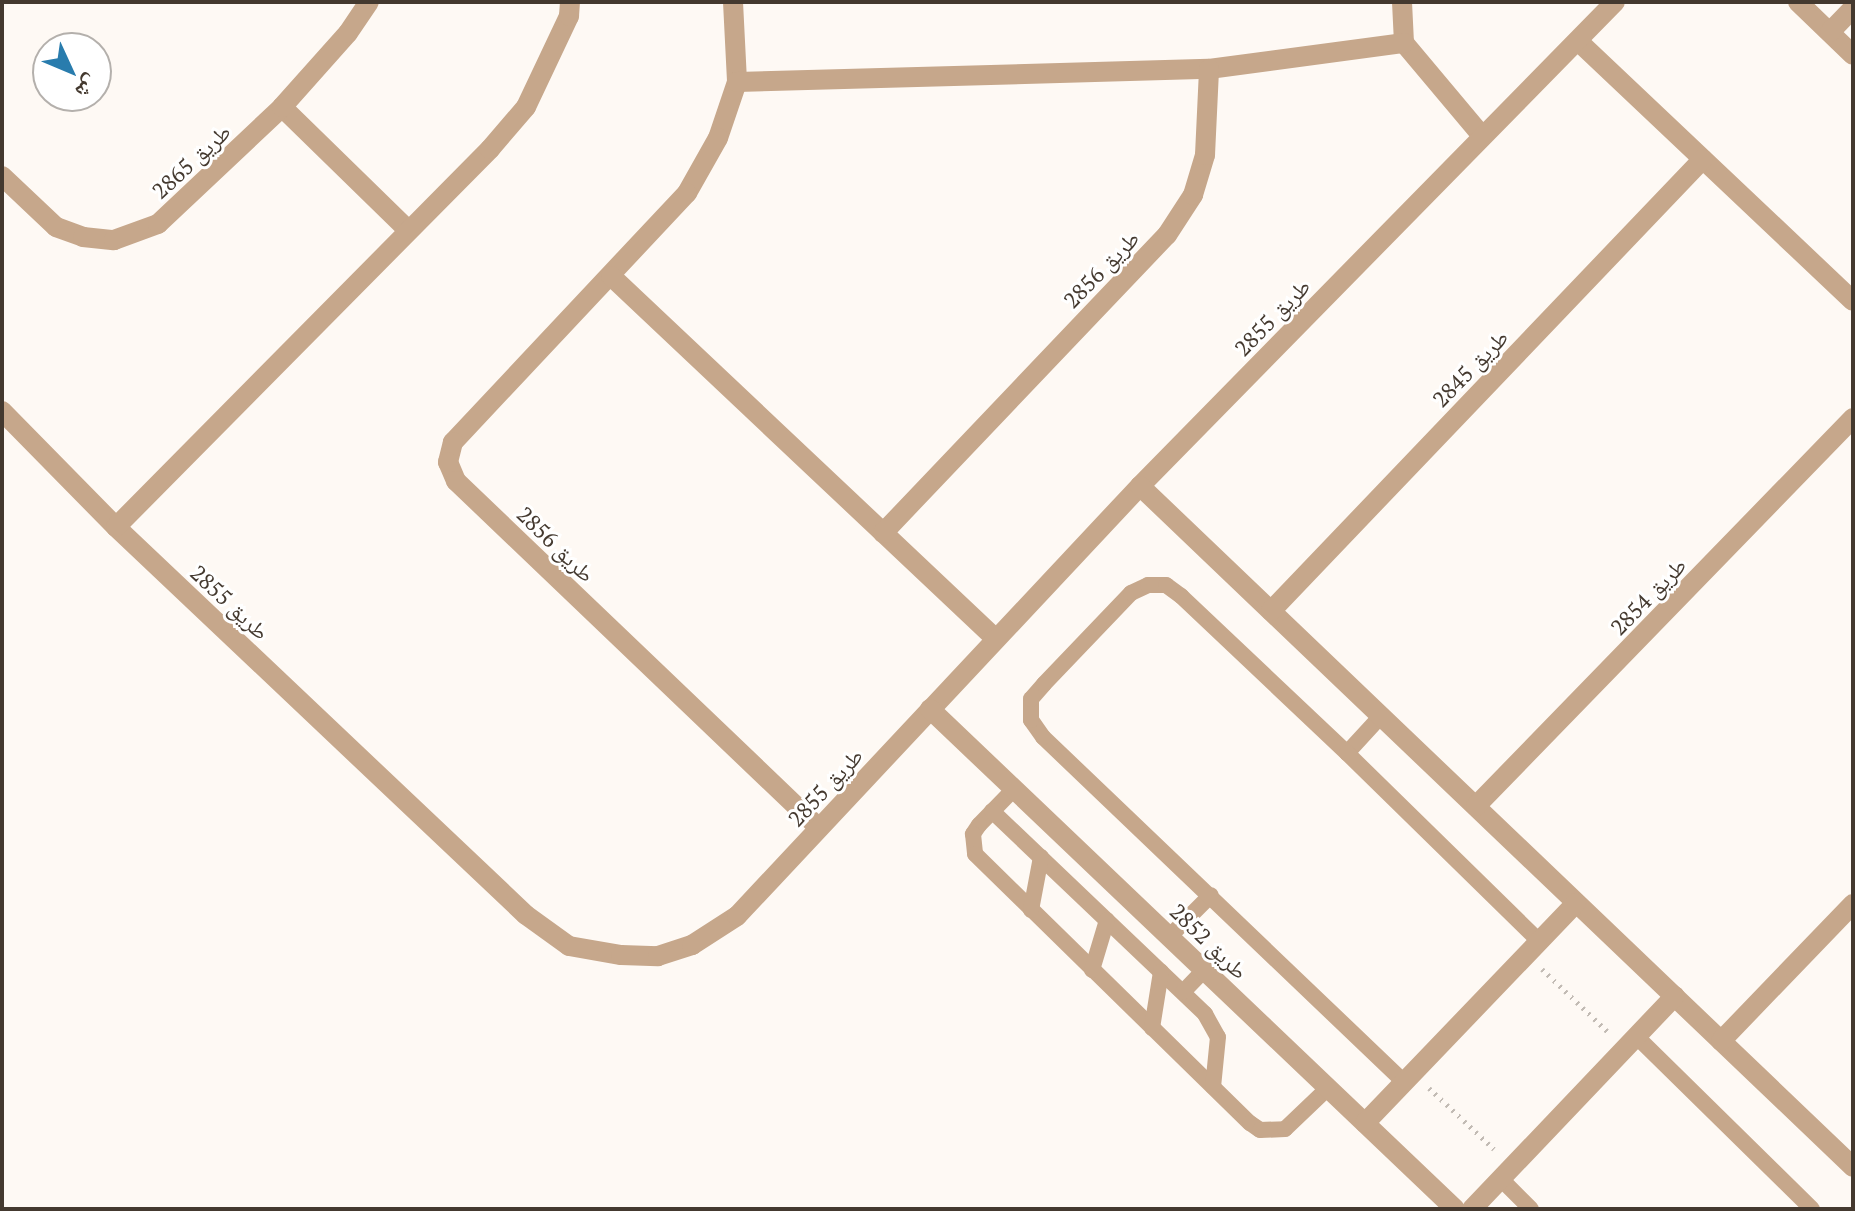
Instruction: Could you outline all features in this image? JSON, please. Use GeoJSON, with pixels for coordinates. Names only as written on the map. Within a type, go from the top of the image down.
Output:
{"type":"FeatureCollection","features":[{"type":"Feature","properties":{"kind":"street","name":"طريق 2865"},"geometry":{"type":"LineString","coordinates":[[2,176],[56,227],[83,237],[114,240],[158,224],[282,107],[348,33],[369,2]]}},
{"type":"Feature","properties":{"kind":"street"},"geometry":{"type":"LineString","coordinates":[[116,527],[407,229],[490,149],[526,107],[569,16],[570,2]]}},
{"type":"Feature","properties":{"kind":"street","name":"طريق 2856"},"geometry":{"type":"LineString","coordinates":[[733,2],[737,82],[718,138],[687,193],[453,442],[448,462],[456,481],[819,828]]}},
{"type":"Feature","properties":{"kind":"street"},"geometry":{"type":"LineString","coordinates":[[1402,2],[1404,43],[1482,136]]}},
{"type":"Feature","properties":{"kind":"street","name":"طريق 2855"},"geometry":{"type":"LineString","coordinates":[[2,411],[116,527],[526,915],[569,946],[621,955],[658,956],[692,945],[737,916],[1140,486],[1615,2]]}},
{"type":"Feature","properties":{"kind":"street"},"geometry":{"type":"LineString","coordinates":[[1798,2],[1853,55]]}},
{"type":"Feature","properties":{"kind":"street"},"geometry":{"type":"LineString","coordinates":[[1830,32],[1853,8]]}},
{"type":"Feature","properties":{"kind":"street"},"geometry":{"type":"LineString","coordinates":[[1578,41],[1853,301]]}},
{"type":"Feature","properties":{"kind":"street"},"geometry":{"type":"LineString","coordinates":[[737,82],[1209,69],[1404,43]]}},
{"type":"Feature","properties":{"kind":"street","name":"طريق 2856"},"geometry":{"type":"LineString","coordinates":[[883,533],[1167,235],[1193,195],[1205,155],[1209,69]]}},
{"type":"Feature","properties":{"kind":"street"},"geometry":{"type":"LineString","coordinates":[[282,107],[407,229]]}},
{"type":"Feature","properties":{"kind":"street","name":"طريق 2845"},"geometry":{"type":"LineString","coordinates":[[1271,611],[1703,159]]}},
{"type":"Feature","properties":{"kind":"street"},"geometry":{"type":"LineString","coordinates":[[611,276],[996,639]]}},
{"type":"Feature","properties":{"kind":"street","name":"طريق 2854"},"geometry":{"type":"LineString","coordinates":[[1476,806],[1853,418]]}},
{"type":"Feature","properties":{"kind":"street"},"geometry":{"type":"LineString","coordinates":[[1140,486],[1853,1167]]}},
{"type":"Feature","properties":{"kind":"street","name":"طريق 2852"},"geometry":{"type":"LineString","coordinates":[[930,709],[1455,1209]]}},
{"type":"Feature","properties":{"kind":"street"},"geometry":{"type":"LineString","coordinates":[[1365,1123],[1576,903]]}},
{"type":"Feature","properties":{"kind":"street"},"geometry":{"type":"LineString","coordinates":[[1721,1041],[1853,904]]}},
{"type":"Feature","properties":{"kind":"street"},"geometry":{"type":"LineString","coordinates":[[1472,1209],[1675,996]]}},
{"type":"Feature","properties":{"kind":"lane"},"geometry":{"type":"LineString","coordinates":[[1409,1077],[1043,737],[1031,720],[1031,699],[1131,593],[1148,585],[1166,585],[1181,596],[1347,753],[1533,947]]}},
{"type":"Feature","properties":{"kind":"lane"},"geometry":{"type":"LineString","coordinates":[[1347,753],[1381,716]]}},
{"type":"Feature","properties":{"kind":"lane"},"geometry":{"type":"LineString","coordinates":[[1014,789],[973,834],[975,854],[1250,1123],[1260,1130],[1273,1132],[1285,1129],[1328,1088]]}},
{"type":"Feature","properties":{"kind":"lane"},"geometry":{"type":"LineString","coordinates":[[992,811],[1213,1024],[1218,1037],[1213,1087]]}},
{"type":"Feature","properties":{"kind":"lane"},"geometry":{"type":"LineString","coordinates":[[1031,910],[1041,857]]}},
{"type":"Feature","properties":{"kind":"lane"},"geometry":{"type":"LineString","coordinates":[[1169,937],[1211,895]]}},
{"type":"Feature","properties":{"kind":"lane"},"geometry":{"type":"LineString","coordinates":[[1092,970],[1107,920]]}},
{"type":"Feature","properties":{"kind":"lane"},"geometry":{"type":"LineString","coordinates":[[1183,992],[1204,970]]}},
{"type":"Feature","properties":{"kind":"lane"},"geometry":{"type":"LineString","coordinates":[[1152,1028],[1161,972]]}},
{"type":"Feature","properties":{"kind":"lane"},"geometry":{"type":"LineString","coordinates":[[1631,1042],[1812,1209]]}},
{"type":"Feature","properties":{"kind":"lane"},"geometry":{"type":"LineString","coordinates":[[1507,1173],[1531,1209]]}},
{"type":"Feature","properties":{"kind":"path"},"geometry":{"type":"LineString","coordinates":[[1533,947],[1631,1042]]}},
{"type":"Feature","properties":{"kind":"path"},"geometry":{"type":"LineString","coordinates":[[1409,1077],[1507,1173]]}}]}
